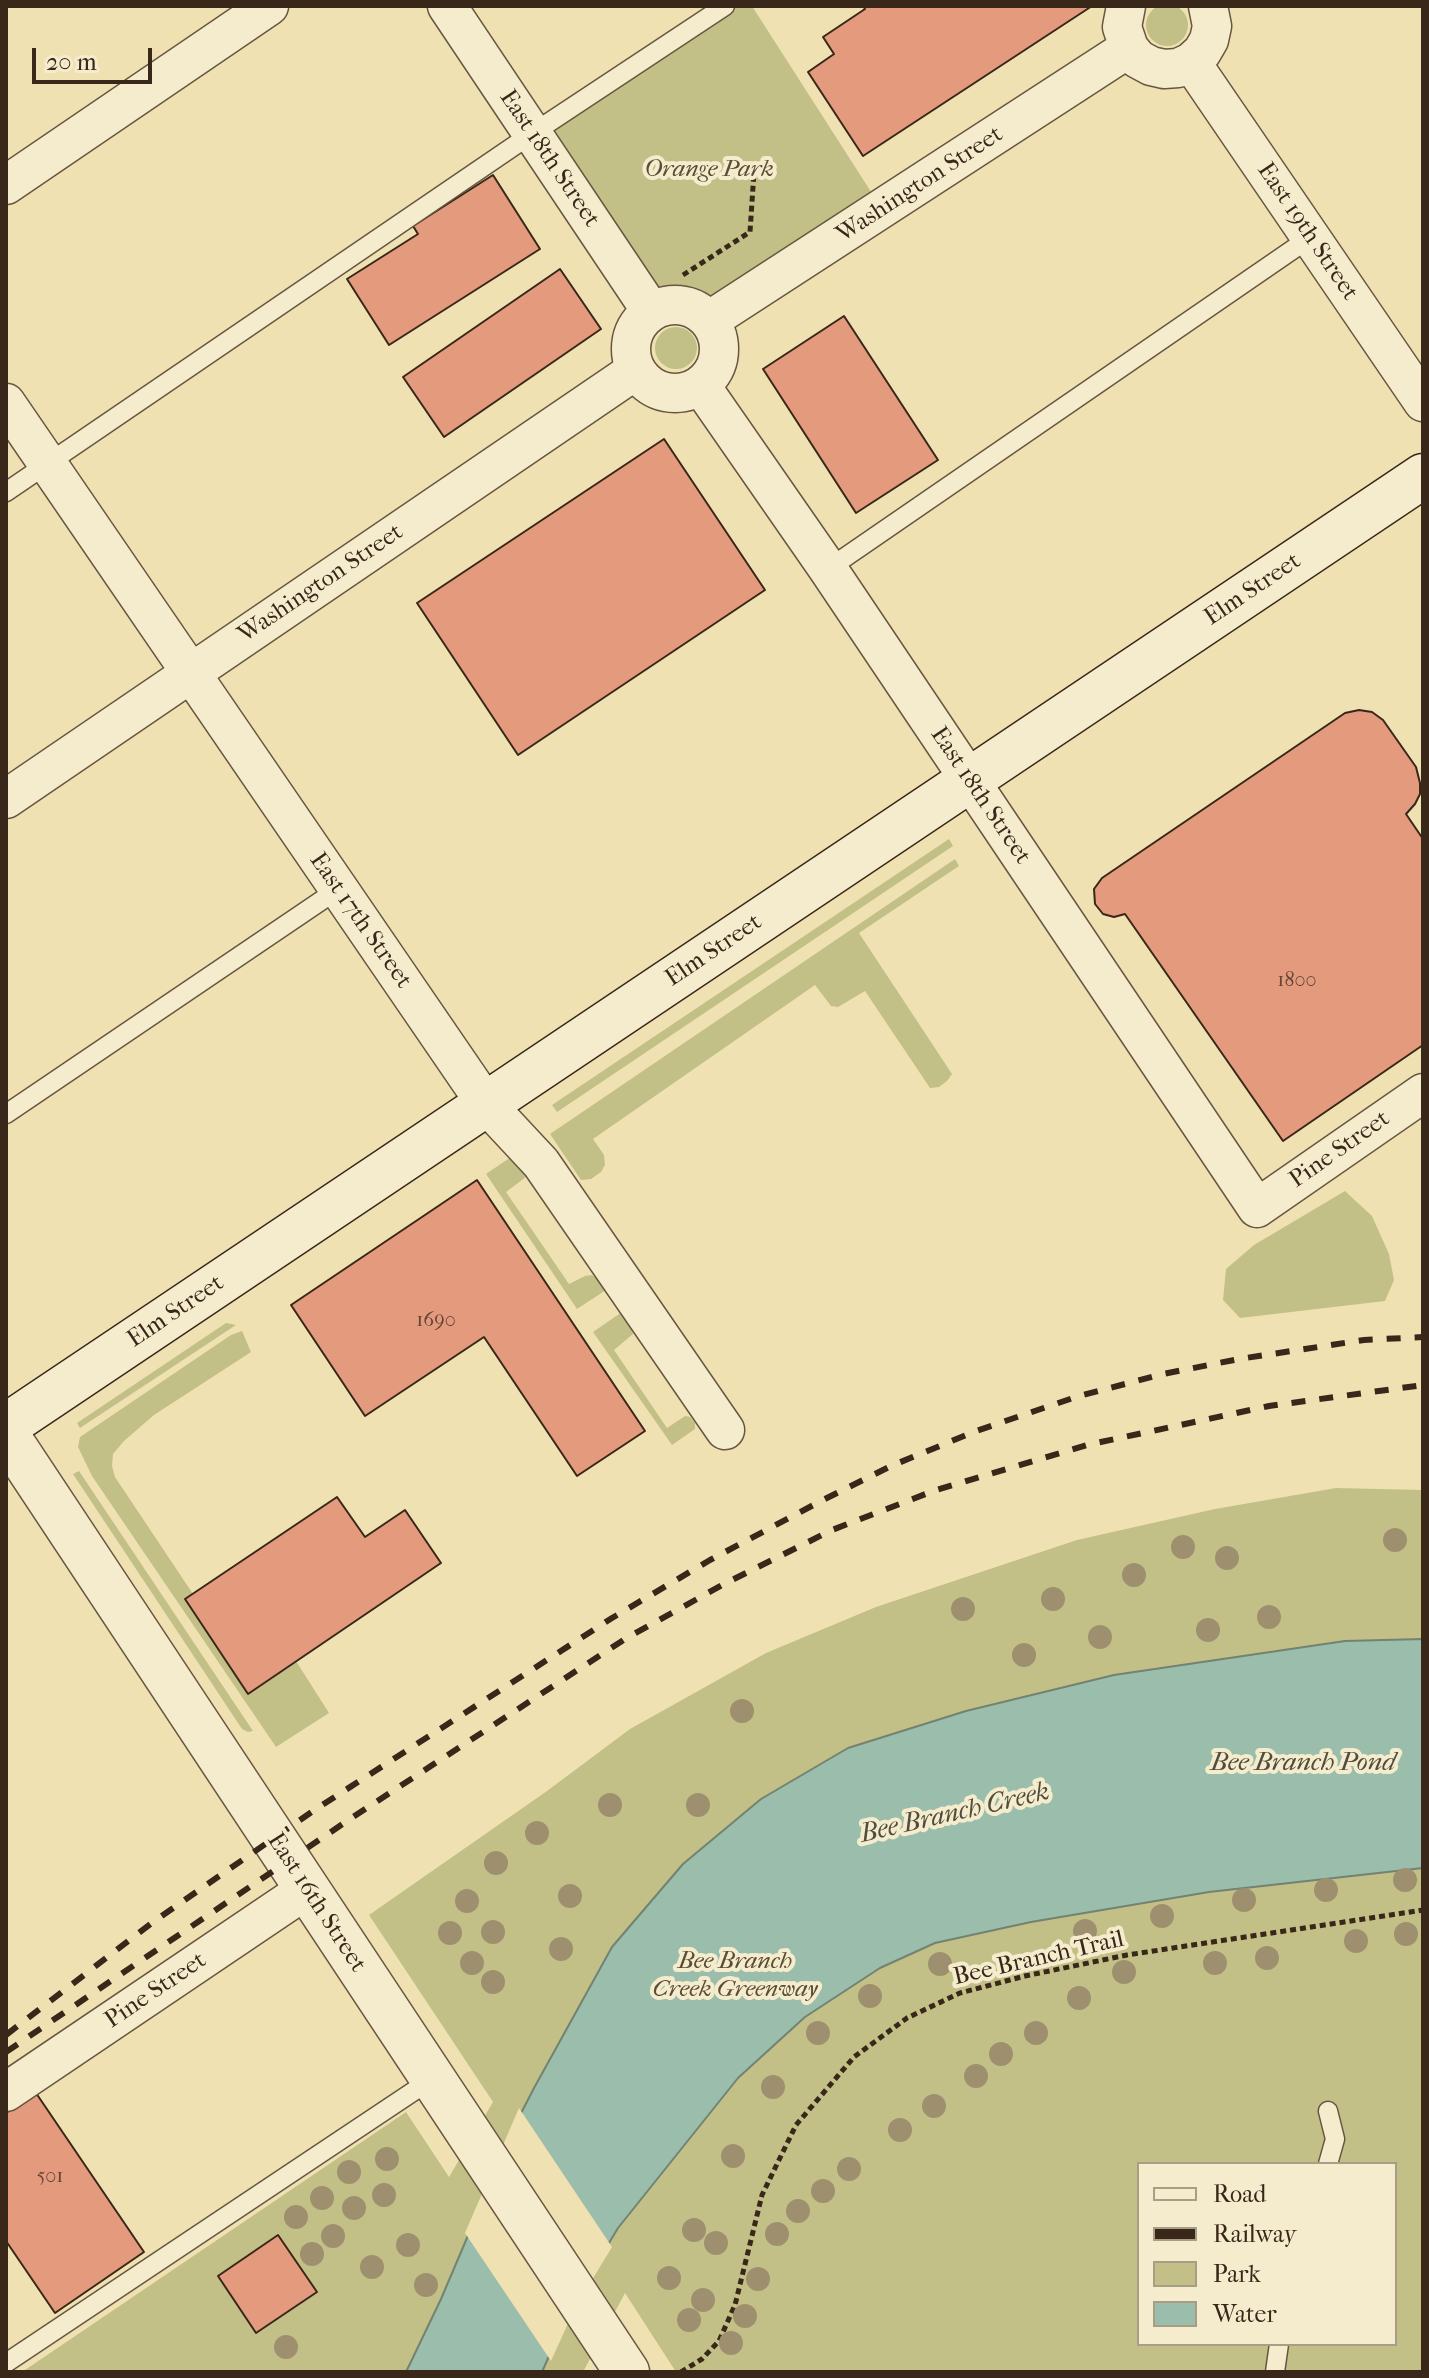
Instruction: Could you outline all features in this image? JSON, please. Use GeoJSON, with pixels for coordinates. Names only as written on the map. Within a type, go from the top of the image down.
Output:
{"type":"FeatureCollection","features":[{"type":"Feature","properties":{"kind":"main road","name":"Elm Street"},"geometry":{"type":"LineString","coordinates":[[6,1426],[1423,476]]}},
{"type":"Feature","properties":{"kind":"main road","name":"East 16th Street"},"geometry":{"type":"LineString","coordinates":[[6,1434],[627,2372]]}},
{"type":"Feature","properties":{"kind":"street"},"geometry":{"type":"LineString","coordinates":[[6,185],[269,6]]}},
{"type":"Feature","properties":{"kind":"street","name":"East 18th Street"},"geometry":{"type":"LineString","coordinates":[[447,6],[651,311]]}},
{"type":"Feature","properties":{"kind":"street"},"geometry":{"type":"LineString","coordinates":[[1126,6],[1122,27],[1129,48],[1138,59],[1164,69],[1178,68],[1202,52],[1212,26],[1208,6]]}},
{"type":"Feature","properties":{"kind":"street","name":"Washington Street"},"geometry":{"type":"LineString","coordinates":[[710,320],[1129,48]]}},
{"type":"Feature","properties":{"kind":"street","name":"East 19th Street"},"geometry":{"type":"LineString","coordinates":[[1191,62],[1423,402]]}},
{"type":"Feature","properties":{"kind":"street"},"geometry":{"type":"LineString","coordinates":[[682,305],[710,320],[719,337],[720,355],[714,372],[701,386],[684,394],[665,393],[648,385],[636,370],[631,354],[632,338],[639,323],[651,311],[682,305]]}},
{"type":"Feature","properties":{"kind":"street","name":"Washington Street"},"geometry":{"type":"LineString","coordinates":[[6,799],[636,370]]}},
{"type":"Feature","properties":{"kind":"street","name":"East 18th Street"},"geometry":{"type":"LineString","coordinates":[[701,386],[828,569],[1257,1208]]}},
{"type":"Feature","properties":{"kind":"street","name":"East 17th Street"},"geometry":{"type":"LineString","coordinates":[[6,403],[486,1104],[541,1163],[725,1430]]}},
{"type":"Feature","properties":{"kind":"street","name":"Pine Street"},"geometry":{"type":"LineString","coordinates":[[1257,1208],[1423,1093]]}},
{"type":"Feature","properties":{"kind":"street","name":"Pine Street"},"geometry":{"type":"LineString","coordinates":[[6,2092],[307,1889]]}},
{"type":"Feature","properties":{"kind":"lane"},"geometry":{"type":"LineString","coordinates":[[6,492],[725,6]]}},
{"type":"Feature","properties":{"kind":"lane"},"geometry":{"type":"LineString","coordinates":[[828,569],[1311,237]]}},
{"type":"Feature","properties":{"kind":"lane"},"geometry":{"type":"LineString","coordinates":[[6,1114],[337,890]]}},
{"type":"Feature","properties":{"kind":"lane"},"geometry":{"type":"LineString","coordinates":[[6,2363],[432,2079]]}},
{"type":"Feature","properties":{"kind":"lane"},"geometry":{"type":"LineString","coordinates":[[1328,2111],[1335,2139],[1329,2162]]}},
{"type":"Feature","properties":{"kind":"lane"},"geometry":{"type":"LineString","coordinates":[[1275,2372],[1279,2346]]}},
{"type":"Feature","properties":{"kind":"path"},"geometry":{"type":"LineString","coordinates":[[683,275],[750,232],[754,172],[762,165]]}},
{"type":"Feature","properties":{"kind":"path","name":"Bee Branch Trail"},"geometry":{"type":"LineString","coordinates":[[681,2372],[702,2359],[719,2341],[735,2305],[762,2195],[796,2125],[854,2057],[907,2018],[960,1993],[1025,1976],[1127,1955],[1423,1910]]}},
{"type":"Feature","properties":{"kind":"green space"},"geometry":{"type":"Polygon","coordinates":[[[1167,4],[1182,10],[1188,25],[1182,40],[1167,46],[1152,40],[1146,25],[1152,10],[1167,4]]]}},
{"type":"Feature","properties":{"kind":"green space","name":"Orange Park"},"geometry":{"type":"Polygon","coordinates":[[[725,6],[752,6],[882,209],[697,311],[682,305],[666,306],[533,133],[725,6]]]}},
{"type":"Feature","properties":{"kind":"green space"},"geometry":{"type":"Polygon","coordinates":[[[676,327],[691,333],[697,348],[691,363],[676,369],[661,363],[655,348],[661,333],[676,327]]]}},
{"type":"Feature","properties":{"kind":"green space"},"geometry":{"type":"Polygon","coordinates":[[[949,839],[953,846],[557,1112],[552,1105],[949,839]]]}},
{"type":"Feature","properties":{"kind":"green space"},"geometry":{"type":"Polygon","coordinates":[[[955,859],[959,866],[859,933],[952,1074],[947,1081],[939,1087],[930,1088],[865,991],[838,1007],[831,1006],[815,985],[593,1139],[604,1155],[605,1165],[591,1179],[581,1180],[550,1134],[955,859]]]}},
{"type":"Feature","properties":{"kind":"green space"},"geometry":{"type":"Polygon","coordinates":[[[514,1155],[524,1168],[526,1177],[506,1192],[569,1284],[592,1275],[606,1290],[577,1309],[486,1174],[514,1155]]]}},
{"type":"Feature","properties":{"kind":"green space"},"geometry":{"type":"Polygon","coordinates":[[[1345,1191],[1372,1216],[1389,1254],[1394,1280],[1385,1301],[1240,1318],[1223,1300],[1226,1269],[1254,1245],[1345,1191]]]}},
{"type":"Feature","properties":{"kind":"green space"},"geometry":{"type":"Polygon","coordinates":[[[622,1312],[633,1334],[614,1350],[667,1428],[685,1416],[695,1423],[695,1429],[672,1445],[593,1332],[622,1312]]]}},
{"type":"Feature","properties":{"kind":"green space"},"geometry":{"type":"Polygon","coordinates":[[[226,1323],[236,1325],[80,1428],[77,1423],[226,1323]]]}},
{"type":"Feature","properties":{"kind":"green space"},"geometry":{"type":"Polygon","coordinates":[[[242,1331],[251,1352],[154,1415],[113,1454],[112,1466],[115,1477],[193,1594],[185,1600],[247,1693],[296,1661],[329,1713],[276,1747],[92,1476],[78,1447],[80,1437],[231,1335],[242,1331]]]}},
{"type":"Feature","properties":{"kind":"green space"},"geometry":{"type":"Polygon","coordinates":[[[79,1471],[253,1731],[242,1729],[73,1474],[79,1471]]]}},
{"type":"Feature","properties":{"kind":"green space","name":"Bee Branch Creek Greenway"},"geometry":{"type":"Polygon","coordinates":[[[1336,1488],[1423,1490],[1423,2372],[676,2372],[625,2293],[583,2372],[22,2372],[406,2112],[449,2177],[493,2102],[369,1915],[630,1729],[766,1653],[876,1607],[1077,1540],[1215,1509],[1336,1488]]]}},
{"type":"Feature","properties":{"kind":"water","name":"Bee Branch Pond"},"geometry":{"type":"Polygon","coordinates":[[[1423,1639],[1423,1868],[1209,1892],[1031,1922],[935,1943],[880,1968],[805,2017],[738,2078],[618,2228],[571,2306],[542,2372],[406,2372],[441,2299],[515,2125],[612,1947],[683,1864],[761,1799],[848,1748],[966,1711],[1114,1675],[1345,1641],[1423,1639]]]}},
{"type":"Feature","properties":{"kind":"pier"},"geometry":{"type":"Polygon","coordinates":[[[519,2108],[612,2247],[575,2308],[551,2361],[465,2233],[519,2108]]]}},
{"type":"Feature","properties":{"kind":"building"},"geometry":{"type":"Polygon","coordinates":[[[863,6],[1092,6],[863,156],[808,72],[834,54],[823,37],[865,9],[863,6]]]}},
{"type":"Feature","properties":{"kind":"building"},"geometry":{"type":"Polygon","coordinates":[[[493,175],[540,249],[389,345],[347,279],[418,234],[413,226],[493,175]]]}},
{"type":"Feature","properties":{"kind":"building"},"geometry":{"type":"Polygon","coordinates":[[[560,269],[601,329],[444,437],[403,377],[560,269]]]}},
{"type":"Feature","properties":{"kind":"building"},"geometry":{"type":"Polygon","coordinates":[[[844,316],[938,460],[856,513],[763,369],[844,316]]]}},
{"type":"Feature","properties":{"kind":"building"},"geometry":{"type":"Polygon","coordinates":[[[664,439],[765,590],[518,755],[417,603],[664,439]]]}},
{"type":"Feature","properties":{"kind":"building"},"geometry":{"type":"Polygon","coordinates":[[[1359,710],[1372,712],[1383,720],[1416,767],[1420,783],[1420,794],[1406,814],[1423,839],[1423,1045],[1283,1141],[1125,914],[1114,917],[1103,914],[1095,904],[1094,889],[1102,878],[1345,713],[1359,710]]]}},
{"type":"Feature","properties":{"kind":"building"},"geometry":{"type":"Polygon","coordinates":[[[477,1180],[645,1431],[577,1476],[484,1337],[365,1416],[291,1305],[477,1180]]]}},
{"type":"Feature","properties":{"kind":"building"},"geometry":{"type":"Polygon","coordinates":[[[337,1497],[365,1537],[405,1510],[441,1563],[248,1694],[185,1599],[337,1497]]]}},
{"type":"Feature","properties":{"kind":"building"},"geometry":{"type":"Polygon","coordinates":[[[36,2093],[144,2252],[55,2313],[6,2241],[6,2113],[36,2093]]]}},
{"type":"Feature","properties":{"kind":"building"},"geometry":{"type":"Polygon","coordinates":[[[278,2235],[317,2292],[256,2333],[218,2276],[278,2235]]]}},
{"type":"Feature","properties":{"kind":"railway"},"geometry":{"type":"LineString","coordinates":[[6,2035],[153,1922],[313,1811],[612,1618],[710,1560],[891,1466],[976,1431],[1079,1396],[1163,1374],[1364,1340],[1423,1337]]}},
{"type":"Feature","properties":{"kind":"railway"},"geometry":{"type":"LineString","coordinates":[[6,2052],[350,1819],[625,1639],[724,1584],[832,1530],[936,1490],[1087,1445],[1269,1406],[1423,1385]]}},
{"type":"Feature","properties":{"kind":"water label","name":"Bee Branch Creek"},"geometry":{"type":"Point","coordinates":[955,1814]}}]}
